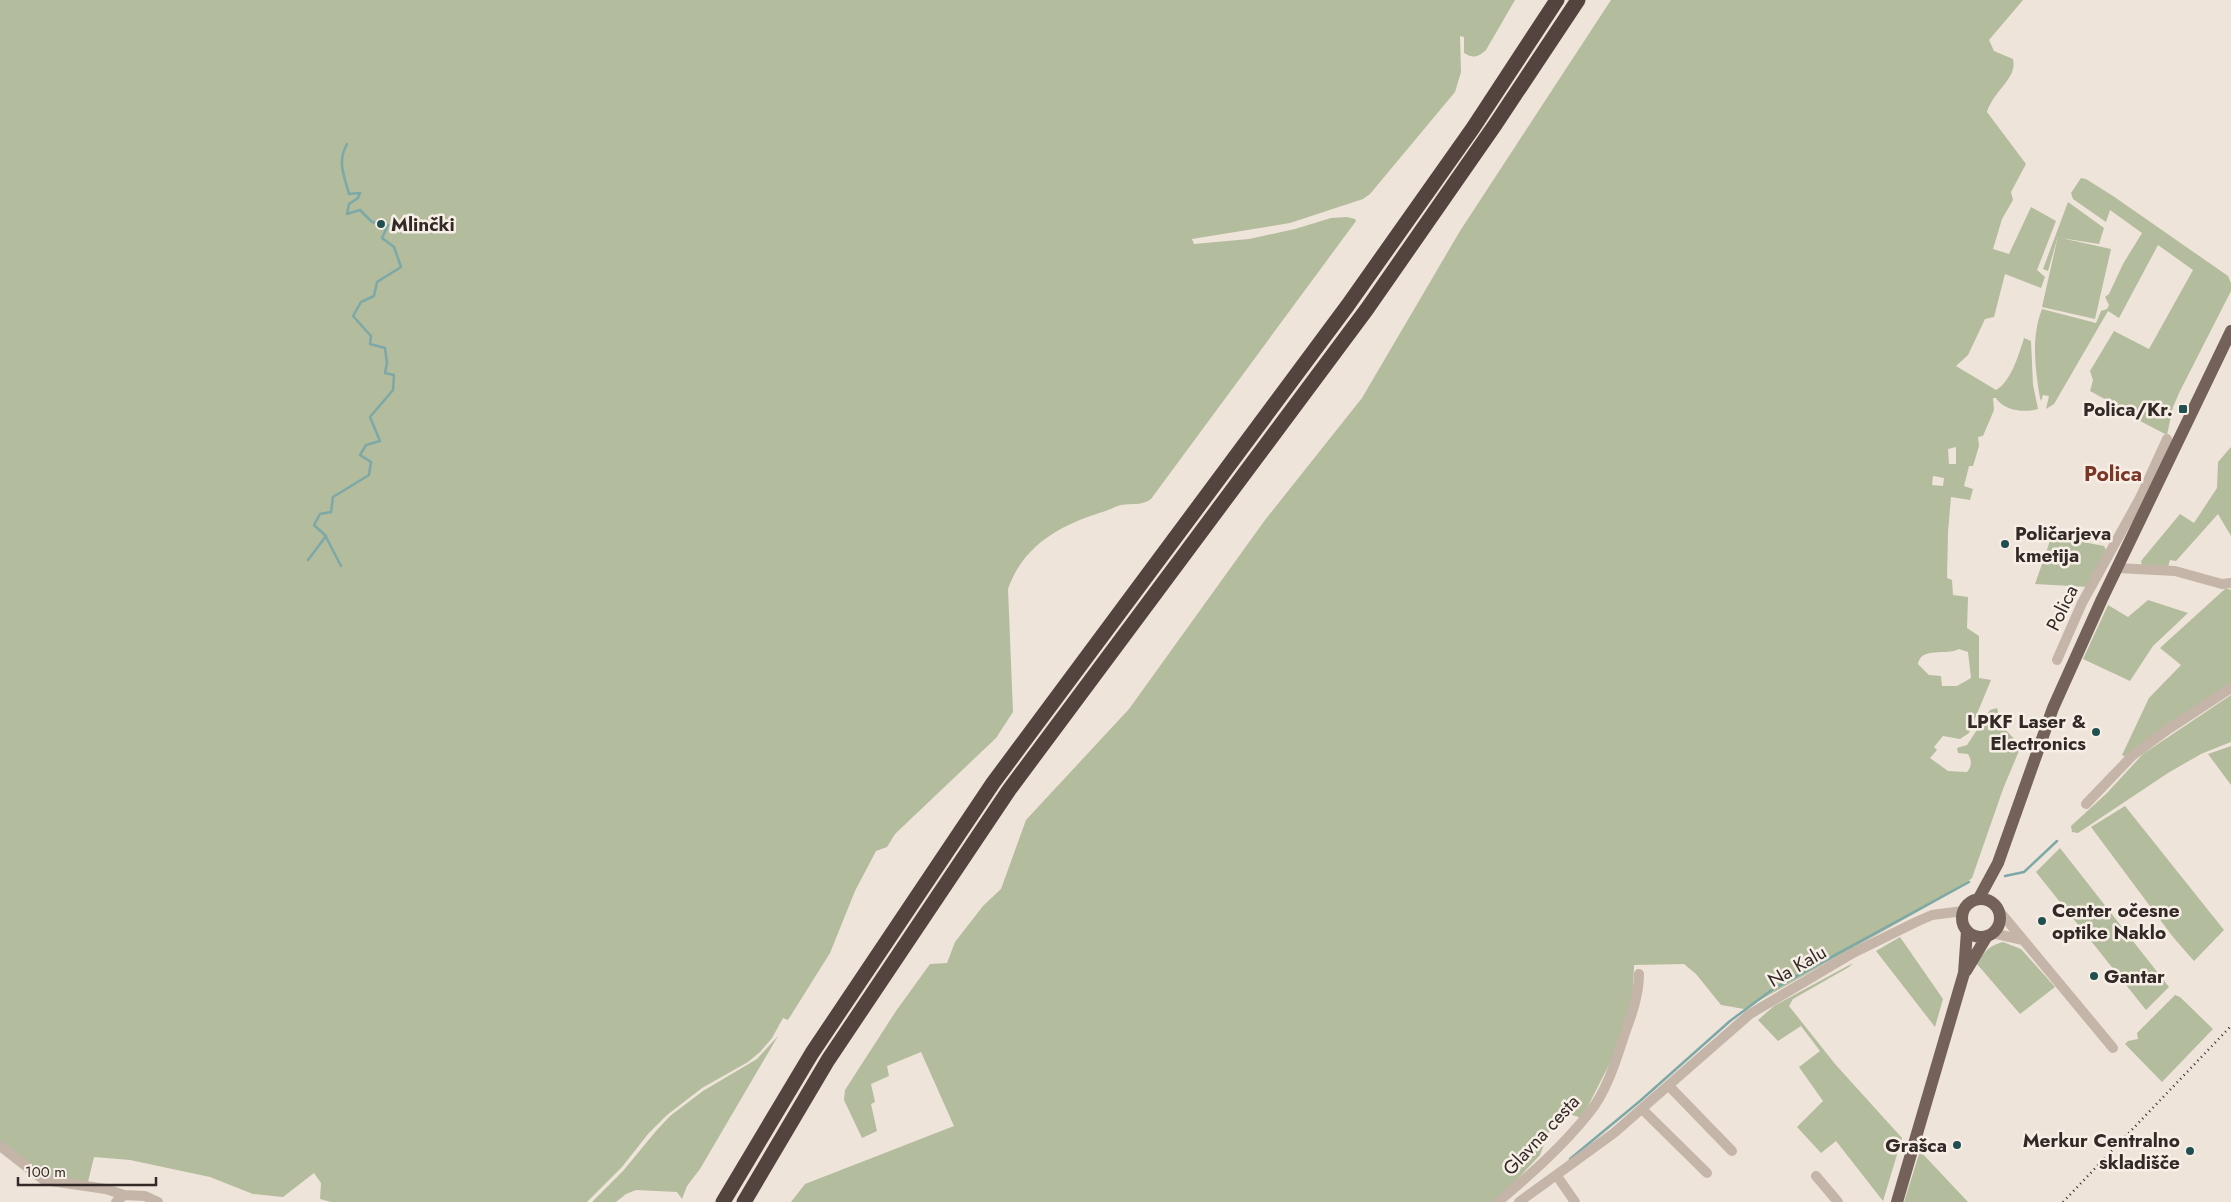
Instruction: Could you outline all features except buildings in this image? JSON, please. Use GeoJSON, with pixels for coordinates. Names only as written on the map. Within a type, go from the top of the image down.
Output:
{"type":"FeatureCollection","features":[{"type":"Feature","properties":{"kind":"highway"},"geometry":{"type":"LineString","coordinates":[[723,1202],[812,1053],[993,783],[1348,305],[1473,128],[1557,0]]}},
{"type":"Feature","properties":{"kind":"highway"},"geometry":{"type":"LineString","coordinates":[[744,1202],[828,1060],[1009,790],[1366,309],[1484,142],[1578,0]]}},
{"type":"Feature","properties":{"kind":"main road"},"geometry":{"type":"LineString","coordinates":[[1897,1202],[1964,973],[1966,931],[1962,922],[1963,911],[1969,902],[1979,898],[1998,863],[2053,708],[2118,568],[2167,455],[2231,331]]}},
{"type":"Feature","properties":{"kind":"main road"},"geometry":{"type":"LineString","coordinates":[[1964,973],[1998,926],[1996,907],[1998,863]]}},
{"type":"Feature","properties":{"kind":"main road"},"geometry":{"type":"LineString","coordinates":[[1979,898],[1996,907]]}},
{"type":"Feature","properties":{"kind":"main road"},"geometry":{"type":"LineString","coordinates":[[1966,931],[1976,936],[1990,935]]}},
{"type":"Feature","properties":{"kind":"street","name":"Polica"},"geometry":{"type":"LineString","coordinates":[[2057,660],[2082,604],[2167,455],[2168,438]]}},
{"type":"Feature","properties":{"kind":"street"},"geometry":{"type":"LineString","coordinates":[[2118,568],[2176,571],[2222,584],[2231,582]]}},
{"type":"Feature","properties":{"kind":"street"},"geometry":{"type":"LineString","coordinates":[[2086,804],[2132,756],[2167,730],[2231,688]]}},
{"type":"Feature","properties":{"kind":"street"},"geometry":{"type":"LineString","coordinates":[[1996,907],[2113,1048]]}},
{"type":"Feature","properties":{"kind":"street","name":"Na Kalu"},"geometry":{"type":"LineString","coordinates":[[1519,1202],[1557,1176],[1642,1108],[1750,1014],[1853,953],[1916,922],[1932,915],[1963,911]]}},
{"type":"Feature","properties":{"kind":"street"},"geometry":{"type":"LineString","coordinates":[[1990,935],[2023,940]]}},
{"type":"Feature","properties":{"kind":"street","name":"Glavna cesta"},"geometry":{"type":"LineString","coordinates":[[1498,1202],[1534,1172],[1590,1112],[1613,1069],[1632,1012],[1639,984],[1639,974]]}},
{"type":"Feature","properties":{"kind":"street"},"geometry":{"type":"LineString","coordinates":[[1669,1086],[1732,1151]]}},
{"type":"Feature","properties":{"kind":"street"},"geometry":{"type":"LineString","coordinates":[[1642,1108],[1708,1174]]}},
{"type":"Feature","properties":{"kind":"street"},"geometry":{"type":"LineString","coordinates":[[0,1146],[44,1180],[106,1190],[120,1198],[145,1196],[158,1202]]}},
{"type":"Feature","properties":{"kind":"street"},"geometry":{"type":"LineString","coordinates":[[1557,1176],[1575,1202]]}},
{"type":"Feature","properties":{"kind":"street"},"geometry":{"type":"LineString","coordinates":[[1816,1176],[1838,1202]]}},
{"type":"Feature","properties":{"kind":"green space"},"geometry":{"type":"Polygon","coordinates":[[[0,0],[1515,0],[1486,50],[1481,54],[1473,57],[1464,53],[1464,37],[1460,36],[1461,72],[1455,92],[1370,194],[1363,199],[1290,223],[1192,239],[1194,244],[1249,239],[1295,229],[1331,218],[1347,217],[1356,221],[1151,499],[1140,503],[1121,505],[1070,524],[1044,540],[1023,561],[1008,589],[1013,712],[996,738],[895,834],[887,847],[876,851],[855,891],[830,953],[788,1020],[783,1018],[772,1038],[760,1052],[748,1062],[702,1088],[667,1115],[648,1134],[622,1167],[587,1202],[331,1202],[320,1199],[321,1183],[314,1173],[283,1197],[253,1194],[210,1177],[130,1160],[94,1157],[88,1182],[44,1176],[0,1141],[0,0]]]}},
{"type":"Feature","properties":{"kind":"green space"},"geometry":{"type":"Polygon","coordinates":[[[1611,0],[2023,0],[1989,40],[1994,51],[2013,59],[2014,66],[2009,79],[1990,104],[1987,112],[2026,164],[2011,192],[2013,200],[2002,219],[1993,249],[2009,254],[2031,207],[2056,221],[2037,270],[2045,277],[2041,288],[2005,274],[1994,317],[1985,319],[1968,355],[1956,366],[1996,390],[2006,381],[2010,374],[2024,338],[2031,341],[2033,385],[2038,409],[2027,411],[2015,410],[2004,406],[1996,398],[1993,398],[1994,410],[1983,436],[1978,437],[1979,446],[1973,466],[1969,466],[1964,486],[1973,489],[1970,500],[1951,497],[1947,578],[1952,580],[1953,595],[1968,597],[1967,628],[1979,636],[1979,678],[1991,680],[1969,733],[1960,739],[1943,736],[1934,747],[1937,750],[1930,758],[1948,771],[1967,772],[1971,766],[1971,761],[1968,754],[1958,753],[1957,748],[1967,745],[1990,710],[1997,708],[2001,725],[2021,746],[2003,789],[1972,878],[1960,888],[1744,1009],[1721,1005],[1696,974],[1684,964],[1634,965],[1633,991],[1626,1031],[1582,1118],[1562,1112],[1554,1119],[1540,1155],[1496,1202],[791,1202],[805,1184],[954,1126],[921,1052],[887,1066],[889,1076],[871,1084],[875,1102],[871,1104],[877,1131],[862,1138],[844,1100],[845,1090],[896,1011],[930,964],[947,963],[955,942],[983,906],[1001,889],[1026,820],[1129,709],[1265,520],[1362,398],[1460,231],[1611,0]],[[1956,447],[1948,449],[1949,464],[1956,464],[1956,447]],[[1933,476],[1932,485],[1943,486],[1944,478],[1933,476]],[[1959,649],[1929,653],[1920,658],[1918,664],[1929,675],[1941,676],[1942,686],[1957,686],[1971,678],[1968,652],[1959,649]]]}},
{"type":"Feature","properties":{"kind":"green space"},"geometry":{"type":"Polygon","coordinates":[[[2081,178],[2086,179],[2113,196],[2228,276],[2231,283],[2231,291],[2173,407],[2167,435],[2117,409],[2118,403],[2114,400],[2112,403],[2090,391],[2093,380],[2090,371],[2114,331],[2149,349],[2193,270],[2158,245],[2119,318],[2108,311],[2054,404],[2046,409],[2049,396],[2043,395],[2041,401],[2035,342],[2042,309],[2096,323],[2101,311],[2107,309],[2109,305],[2105,297],[2109,294],[2123,264],[2142,233],[2110,210],[2106,222],[2073,199],[2071,193],[2081,178]]]}},
{"type":"Feature","properties":{"kind":"green space"},"geometry":{"type":"Polygon","coordinates":[[[2068,202],[2104,228],[2099,244],[2061,238],[2111,249],[2095,319],[2042,307],[2058,236],[2048,271],[2043,269],[2068,202]]]}},
{"type":"Feature","properties":{"kind":"green space"},"geometry":{"type":"Polygon","coordinates":[[[2231,447],[2231,536],[2218,514],[2176,561],[2170,560],[2168,567],[2142,566],[2141,561],[2180,514],[2194,523],[2217,488],[2218,462],[2231,447]]]}},
{"type":"Feature","properties":{"kind":"green space"},"geometry":{"type":"Polygon","coordinates":[[[2073,540],[2104,546],[2107,552],[2089,587],[2035,584],[2050,541],[2073,540]]]}},
{"type":"Feature","properties":{"kind":"green space"},"geometry":{"type":"Polygon","coordinates":[[[2226,588],[2231,590],[2231,683],[2169,723],[2126,757],[2122,755],[2149,698],[2181,665],[2160,648],[2226,588]]]}},
{"type":"Feature","properties":{"kind":"green space"},"geometry":{"type":"Polygon","coordinates":[[[2148,600],[2188,613],[2153,646],[2130,681],[2083,659],[2108,605],[2128,617],[2148,600]]]}},
{"type":"Feature","properties":{"kind":"green space"},"geometry":{"type":"Polygon","coordinates":[[[2231,695],[2231,742],[2201,754],[2168,773],[2078,833],[2072,832],[2071,826],[2107,793],[2143,754],[2231,695]]]}},
{"type":"Feature","properties":{"kind":"green space"},"geometry":{"type":"Polygon","coordinates":[[[2231,746],[2231,785],[2208,754],[2231,746]]]}},
{"type":"Feature","properties":{"kind":"green space"},"geometry":{"type":"Polygon","coordinates":[[[2125,806],[2224,930],[2194,961],[2173,937],[2091,827],[2125,806]]]}},
{"type":"Feature","properties":{"kind":"green space"},"geometry":{"type":"Polygon","coordinates":[[[2060,848],[2169,987],[2146,1010],[2036,872],[2060,848]]]}},
{"type":"Feature","properties":{"kind":"green space"},"geometry":{"type":"Polygon","coordinates":[[[1900,937],[1943,999],[1935,1027],[1876,951],[1900,937]]]}},
{"type":"Feature","properties":{"kind":"green space"},"geometry":{"type":"Polygon","coordinates":[[[2003,942],[2021,949],[2055,987],[2020,1014],[1977,964],[1987,950],[2003,942]]]}},
{"type":"Feature","properties":{"kind":"green space"},"geometry":{"type":"Polygon","coordinates":[[[1853,963],[1793,999],[1789,1006],[1835,1064],[1902,1138],[1883,1201],[1836,1141],[1821,1153],[1797,1127],[1823,1101],[1799,1067],[1820,1051],[1801,1026],[1778,1041],[1758,1020],[1774,1006],[1853,963]]]}},
{"type":"Feature","properties":{"kind":"green space"},"geometry":{"type":"Polygon","coordinates":[[[2175,995],[2180,997],[2213,1029],[2162,1082],[2125,1044],[2128,1041],[2138,1039],[2137,1033],[2175,995]]]}},
{"type":"Feature","properties":{"kind":"green space"},"geometry":{"type":"Polygon","coordinates":[[[778,1036],[700,1169],[687,1186],[682,1199],[677,1192],[636,1190],[626,1194],[616,1202],[592,1202],[623,1171],[670,1116],[703,1091],[757,1059],[778,1036]]]}},
{"type":"Feature","properties":{"kind":"green space"},"geometry":{"type":"Polygon","coordinates":[[[1920,1151],[1968,1202],[1904,1202],[1920,1151]]]}},
{"type":"Feature","properties":{"kind":"waterway"},"geometry":{"type":"LineString","coordinates":[[308,560],[326,536],[314,525],[320,514],[331,512],[333,497],[369,475],[371,462],[360,455],[366,445],[380,441],[370,417],[393,390],[394,375],[385,373],[387,363],[385,348],[370,344],[371,336],[353,316],[361,302],[374,296],[377,282],[401,267],[394,247],[382,238],[388,225],[372,222],[360,210],[347,214],[349,204],[358,198],[360,193],[349,194],[342,163],[342,157],[347,144]]}},
{"type":"Feature","properties":{"kind":"waterway"},"geometry":{"type":"LineString","coordinates":[[326,537],[341,566]]}},
{"type":"Feature","properties":{"kind":"waterway"},"geometry":{"type":"LineString","coordinates":[[2005,876],[2024,872],[2057,841]]}},
{"type":"Feature","properties":{"kind":"waterway"},"geometry":{"type":"LineString","coordinates":[[1570,1159],[1640,1101],[1730,1021],[1773,989],[1969,882]]}},
{"type":"Feature","properties":{"kind":"railway"},"geometry":{"type":"LineString","coordinates":[[2063,1202],[2231,1026]]}},
{"type":"Feature","properties":{"kind":"place","name":"Mlinčki"},"geometry":{"type":"Point","coordinates":[381,224]}},
{"type":"Feature","properties":{"kind":"place","name":"Polica/Kr."},"geometry":{"type":"Point","coordinates":[2183,409]}},
{"type":"Feature","properties":{"kind":"place","name":"Poličarjeva kmetija"},"geometry":{"type":"Point","coordinates":[2005,544]}},
{"type":"Feature","properties":{"kind":"place","name":"LPKF Laser & Electronics"},"geometry":{"type":"Point","coordinates":[2096,732]}},
{"type":"Feature","properties":{"kind":"place","name":"Center očesne optike Naklo"},"geometry":{"type":"Point","coordinates":[2042,921]}},
{"type":"Feature","properties":{"kind":"place","name":"Gantar"},"geometry":{"type":"Point","coordinates":[2094,976]}},
{"type":"Feature","properties":{"kind":"place","name":"Grašca"},"geometry":{"type":"Point","coordinates":[1957,1145]}},
{"type":"Feature","properties":{"kind":"place","name":"Merkur Centralno skladišče"},"geometry":{"type":"Point","coordinates":[2190,1151]}},
{"type":"Feature","properties":{"kind":"district","name":"Polica"},"geometry":{"type":"Point","coordinates":[2113,474]}}]}
